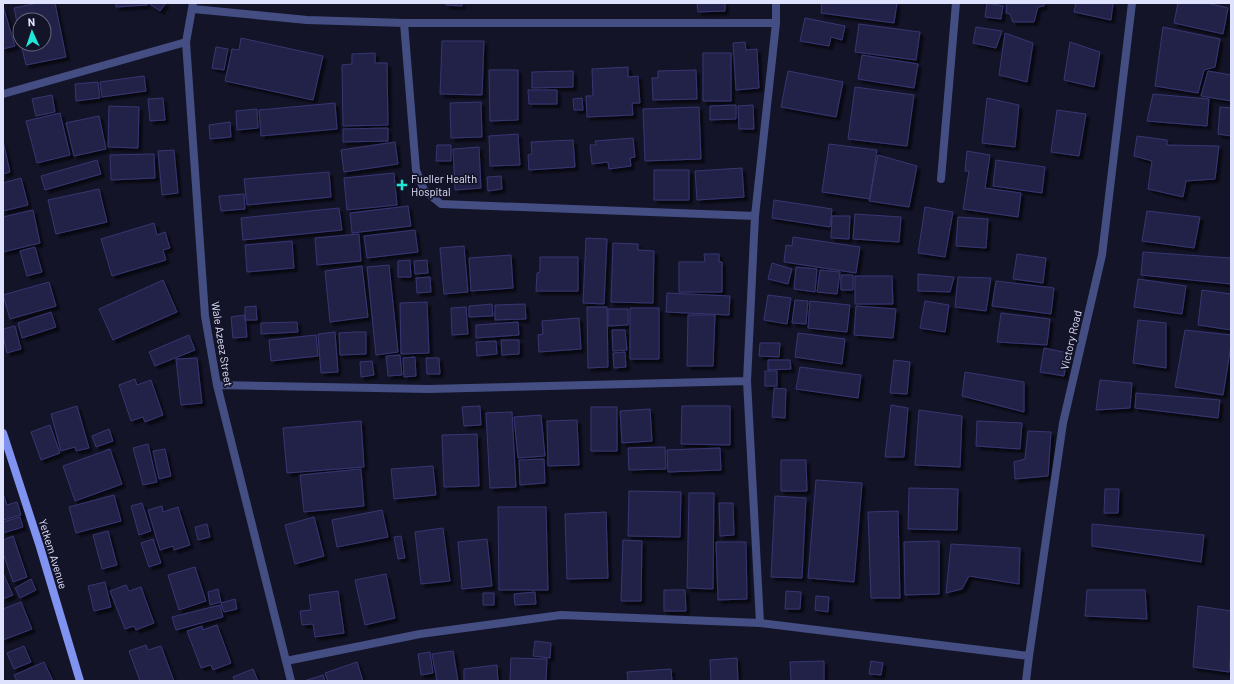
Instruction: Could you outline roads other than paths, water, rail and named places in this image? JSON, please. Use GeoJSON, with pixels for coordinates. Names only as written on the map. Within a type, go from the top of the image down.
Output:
{"type":"FeatureCollection","features":[{"type":"Feature","properties":{"kind":"street"},"geometry":{"type":"LineString","coordinates":[[760,623],[747,380],[755,216],[776,23],[776,3]]}},
{"type":"Feature","properties":{"kind":"street"},"geometry":{"type":"LineString","coordinates":[[940,179],[956,3]]}},
{"type":"Feature","properties":{"kind":"street","name":"Victory Road"},"geometry":{"type":"LineString","coordinates":[[1026,681],[1063,423],[1102,255],[1132,3]]}},
{"type":"Feature","properties":{"kind":"street"},"geometry":{"type":"LineString","coordinates":[[193,6],[307,20],[404,23],[776,23]]}},
{"type":"Feature","properties":{"kind":"street","name":"Wale Azeez Street"},"geometry":{"type":"LineString","coordinates":[[193,6],[186,42],[205,316],[217,385],[291,681]]}},
{"type":"Feature","properties":{"kind":"street"},"geometry":{"type":"LineString","coordinates":[[404,23],[416,170],[424,190],[441,204],[755,216]]}},
{"type":"Feature","properties":{"kind":"street"},"geometry":{"type":"LineString","coordinates":[[3,94],[186,42]]}},
{"type":"Feature","properties":{"kind":"street"},"geometry":{"type":"LineString","coordinates":[[217,385],[428,389],[747,380]]}},
{"type":"Feature","properties":{"kind":"street","name":"Yetkem Avenue"},"geometry":{"type":"LineString","coordinates":[[3,433],[40,547],[80,681]]}},
{"type":"Feature","properties":{"kind":"street"},"geometry":{"type":"LineString","coordinates":[[286,661],[420,634],[561,615],[760,623],[1029,656]]}},
{"type":"Feature","properties":{"kind":"place","name":"Fueller Health Hospital"},"geometry":{"type":"Point","coordinates":[402,185]}}]}
